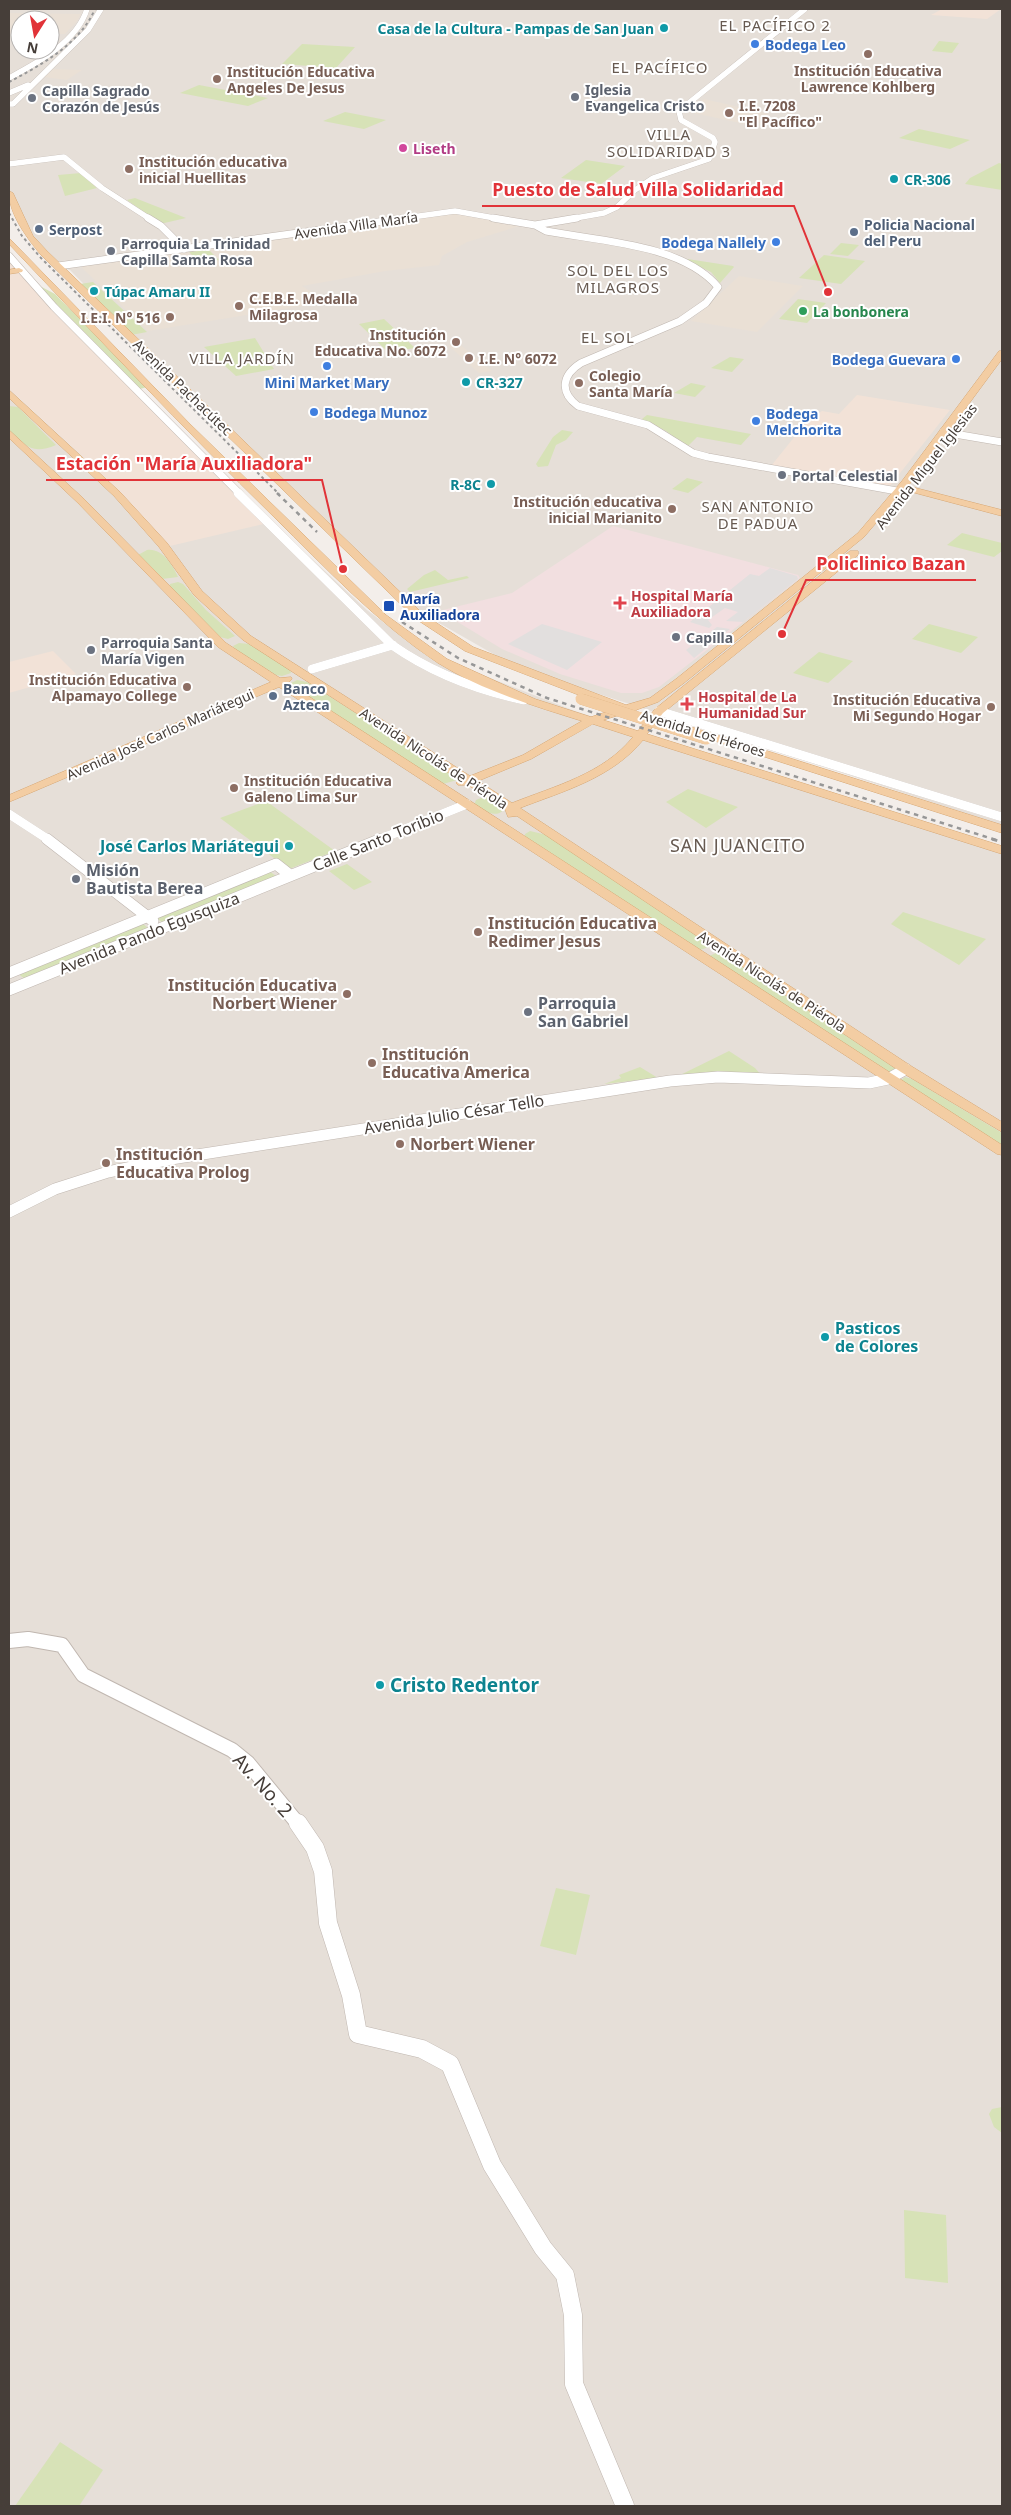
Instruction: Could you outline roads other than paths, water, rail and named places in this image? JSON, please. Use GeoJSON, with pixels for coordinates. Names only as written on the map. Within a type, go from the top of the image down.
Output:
{"type":"FeatureCollection","features":[{"type":"Feature","properties":{"kind":"main road","name":"Avenida Pachacútec"},"geometry":{"type":"LineString","coordinates":[[9,193],[30,238],[356,557],[416,612]]}},
{"type":"Feature","properties":{"kind":"main road","name":"Avenida Pachacútec"},"geometry":{"type":"LineString","coordinates":[[9,240],[16,250],[122,359],[305,544],[328,573],[392,625]]}},
{"type":"Feature","properties":{"kind":"main road"},"geometry":{"type":"LineString","coordinates":[[9,257],[16,250]]}},
{"type":"Feature","properties":{"kind":"main road"},"geometry":{"type":"LineString","coordinates":[[9,272],[19,270]]}},
{"type":"Feature","properties":{"kind":"main road"},"geometry":{"type":"LineString","coordinates":[[66,319],[87,323]]}},
{"type":"Feature","properties":{"kind":"main road","name":"Avenida Miguel Iglesias"},"geometry":{"type":"LineString","coordinates":[[487,817],[495,819],[507,818],[512,814],[511,808],[597,772],[624,754],[641,736],[654,717],[856,551],[907,488],[949,431],[1002,353]]}},
{"type":"Feature","properties":{"kind":"main road"},"geometry":{"type":"LineString","coordinates":[[115,366],[122,359]]}},
{"type":"Feature","properties":{"kind":"main road","name":"Avenida Miguel Iglesias"},"geometry":{"type":"LineString","coordinates":[[949,431],[1002,366]]}},
{"type":"Feature","properties":{"kind":"main road","name":"Avenida Nicolás de Piérola"},"geometry":{"type":"LineString","coordinates":[[9,393],[117,494],[164,546],[184,578],[212,608],[247,638],[306,671],[906,1069],[1002,1128]]}},
{"type":"Feature","properties":{"kind":"main road","name":"Avenida Nicolás de Piérola"},"geometry":{"type":"LineString","coordinates":[[9,433],[81,502],[222,645],[888,1079],[1002,1151]]}},
{"type":"Feature","properties":{"kind":"main road"},"geometry":{"type":"LineString","coordinates":[[907,488],[1002,508]]}},
{"type":"Feature","properties":{"kind":"main road"},"geometry":{"type":"LineString","coordinates":[[907,488],[1002,513]]}},
{"type":"Feature","properties":{"kind":"main road","name":"Avenida Miguel Iglesias"},"geometry":{"type":"LineString","coordinates":[[444,790],[527,757],[594,721],[655,700],[861,534],[907,488]]}},
{"type":"Feature","properties":{"kind":"main road"},"geometry":{"type":"LineString","coordinates":[[280,534],[305,544]]}},
{"type":"Feature","properties":{"kind":"main road","name":"Avenida Los Héroes"},"geometry":{"type":"LineString","coordinates":[[416,612],[433,626],[478,654],[494,658],[585,696],[860,782],[907,800],[1002,829]]}},
{"type":"Feature","properties":{"kind":"main road","name":"Avenida Los Héroes"},"geometry":{"type":"LineString","coordinates":[[392,625],[443,660],[472,676],[533,702],[1002,850]]}},
{"type":"Feature","properties":{"kind":"main road"},"geometry":{"type":"LineString","coordinates":[[738,633],[752,636]]}},
{"type":"Feature","properties":{"kind":"main road","name":"Avenida José Carlos Mariátegui"},"geometry":{"type":"LineString","coordinates":[[9,799],[306,671]]}},
{"type":"Feature","properties":{"kind":"main road"},"geometry":{"type":"LineString","coordinates":[[680,680],[684,684],[692,684]]}},
{"type":"Feature","properties":{"kind":"main road"},"geometry":{"type":"LineString","coordinates":[[533,702],[573,708],[583,702],[585,696],[706,739],[907,800]]}},
{"type":"Feature","properties":{"kind":"main road"},"geometry":{"type":"LineString","coordinates":[[594,721],[605,720],[637,729],[654,717]]}},
{"type":"Feature","properties":{"kind":"main road"},"geometry":{"type":"LineString","coordinates":[[686,728],[673,734],[670,740],[708,753],[717,760]]}},
{"type":"Feature","properties":{"kind":"main road"},"geometry":{"type":"LineString","coordinates":[[852,771],[860,782]]}},
{"type":"Feature","properties":{"kind":"main road"},"geometry":{"type":"LineString","coordinates":[[462,801],[458,794],[463,790],[481,788]]}},
{"type":"Feature","properties":{"kind":"main road"},"geometry":{"type":"LineString","coordinates":[[986,824],[1002,823]]}},
{"type":"Feature","properties":{"kind":"main road"},"geometry":{"type":"LineString","coordinates":[[513,834],[514,829],[519,825],[536,824]]}},
{"type":"Feature","properties":{"kind":"street"},"geometry":{"type":"LineString","coordinates":[[9,78],[30,67],[74,32],[85,19],[87,9]]}},
{"type":"Feature","properties":{"kind":"street"},"geometry":{"type":"LineString","coordinates":[[11,104],[88,30],[101,9]]}},
{"type":"Feature","properties":{"kind":"street"},"geometry":{"type":"LineString","coordinates":[[535,226],[604,212],[617,207],[635,190],[653,178],[709,159],[715,142],[713,138],[681,120],[679,111],[806,9]]}},
{"type":"Feature","properties":{"kind":"street"},"geometry":{"type":"LineString","coordinates":[[9,94],[22,92]]}},
{"type":"Feature","properties":{"kind":"street"},"geometry":{"type":"LineString","coordinates":[[9,164],[64,157],[102,188],[161,226],[184,249]]}},
{"type":"Feature","properties":{"kind":"street","name":"Avenida Villa María"},"geometry":{"type":"LineString","coordinates":[[58,266],[455,211],[668,255],[709,274],[718,287],[706,303],[680,321],[580,363],[568,373],[564,381],[565,394],[577,406],[648,425],[693,453],[708,457],[907,488]]}},
{"type":"Feature","properties":{"kind":"street","name":"Avenida Pachacútec"},"geometry":{"type":"LineString","coordinates":[[9,257],[19,270],[115,366],[217,474],[280,534],[328,573],[393,645]]}},
{"type":"Feature","properties":{"kind":"street"},"geometry":{"type":"LineString","coordinates":[[949,431],[1002,438]]}},
{"type":"Feature","properties":{"kind":"street"},"geometry":{"type":"LineString","coordinates":[[949,431],[1002,442]]}},
{"type":"Feature","properties":{"kind":"street"},"geometry":{"type":"LineString","coordinates":[[306,671],[393,645]]}},
{"type":"Feature","properties":{"kind":"street","name":"Avenida Los Héroes"},"geometry":{"type":"LineString","coordinates":[[393,645],[427,666],[461,681],[498,694],[533,702]]}},
{"type":"Feature","properties":{"kind":"street","name":"Avenida Los Héroes"},"geometry":{"type":"LineString","coordinates":[[654,717],[852,771],[1002,817]]}},
{"type":"Feature","properties":{"kind":"street","name":"Calle Santo Toribio"},"geometry":{"type":"LineString","coordinates":[[290,875],[462,801]]}},
{"type":"Feature","properties":{"kind":"street"},"geometry":{"type":"LineString","coordinates":[[9,814],[55,844],[161,928]]}},
{"type":"Feature","properties":{"kind":"street","name":"Avenida Pando Egusquiza"},"geometry":{"type":"LineString","coordinates":[[9,973],[276,864],[290,875],[9,990]]}},
{"type":"Feature","properties":{"kind":"street","name":"Avenida Julio César Tello"},"geometry":{"type":"LineString","coordinates":[[9,1212],[55,1189],[108,1172],[181,1158],[613,1088],[718,1077],[869,1083],[888,1079],[906,1069]]}},
{"type":"Feature","properties":{"kind":"street","name":"Av. No. 2"},"geometry":{"type":"LineString","coordinates":[[9,1641],[17,1639],[62,1645],[83,1675],[232,1750],[248,1763],[302,1828],[315,1848],[322,1871],[328,1923],[352,1995],[358,2034],[422,2049],[450,2064],[492,2166],[543,2248],[565,2275],[572,2315],[574,2384],[625,2506]]}},
{"type":"Feature","properties":{"kind":"railway"},"geometry":{"type":"LineString","coordinates":[[9,82],[46,61],[70,43],[80,33],[95,9]]}},
{"type":"Feature","properties":{"kind":"railway"},"geometry":{"type":"LineString","coordinates":[[9,213],[22,236],[41,258],[279,494]]}},
{"type":"Feature","properties":{"kind":"railway"},"geometry":{"type":"LineString","coordinates":[[277,493],[317,532]]}},
{"type":"Feature","properties":{"kind":"railway"},"geometry":{"type":"LineString","coordinates":[[402,622],[458,658],[547,698],[996,840]]}},
{"type":"Feature","properties":{"kind":"railway"},"geometry":{"type":"LineString","coordinates":[[992,839],[1002,842]]}},
{"type":"Feature","properties":{"kind":"place","name":"Casa de la Cultura - Pampas de San Juan"},"geometry":{"type":"Point","coordinates":[664,28]}},
{"type":"Feature","properties":{"kind":"place","name":"Bodega Leo"},"geometry":{"type":"Point","coordinates":[755,44]}},
{"type":"Feature","properties":{"kind":"place","name":"Institución Educativa Lawrence Kohlberg"},"geometry":{"type":"Point","coordinates":[868,54]}},
{"type":"Feature","properties":{"kind":"place","name":"Institución Educativa Angeles De Jesus"},"geometry":{"type":"Point","coordinates":[217,79]}},
{"type":"Feature","properties":{"kind":"place","name":"Iglesia Evangelica Cristo"},"geometry":{"type":"Point","coordinates":[575,97]}},
{"type":"Feature","properties":{"kind":"place","name":"Capilla Sagrado Corazón de Jesús"},"geometry":{"type":"Point","coordinates":[32,98]}},
{"type":"Feature","properties":{"kind":"place","name":"I.E. 7208 \"El Pacífico\""},"geometry":{"type":"Point","coordinates":[729,113]}},
{"type":"Feature","properties":{"kind":"place","name":"Liseth"},"geometry":{"type":"Point","coordinates":[403,148]}},
{"type":"Feature","properties":{"kind":"place","name":"Institución educativa inicial Huellitas"},"geometry":{"type":"Point","coordinates":[129,169]}},
{"type":"Feature","properties":{"kind":"place","name":"CR-306"},"geometry":{"type":"Point","coordinates":[894,179]}},
{"type":"Feature","properties":{"kind":"place","name":"Serpost"},"geometry":{"type":"Point","coordinates":[39,229]}},
{"type":"Feature","properties":{"kind":"place","name":"Policia Nacional del Peru"},"geometry":{"type":"Point","coordinates":[854,232]}},
{"type":"Feature","properties":{"kind":"place","name":"Bodega Nallely"},"geometry":{"type":"Point","coordinates":[776,242]}},
{"type":"Feature","properties":{"kind":"place","name":"Parroquia La Trinidad Capilla Samta Rosa"},"geometry":{"type":"Point","coordinates":[111,251]}},
{"type":"Feature","properties":{"kind":"place","name":"Túpac Amaru II"},"geometry":{"type":"Point","coordinates":[94,291]}},
{"type":"Feature","properties":{"kind":"place","name":"Puesto de Salud Villa Solidaridad"},"geometry":{"type":"Point","coordinates":[828,292]}},
{"type":"Feature","properties":{"kind":"place","name":"C.E.B.E. Medalla Milagrosa"},"geometry":{"type":"Point","coordinates":[239,306]}},
{"type":"Feature","properties":{"kind":"place","name":"La bonbonera"},"geometry":{"type":"Point","coordinates":[803,311]}},
{"type":"Feature","properties":{"kind":"place","name":"I.E.I. N° 516"},"geometry":{"type":"Point","coordinates":[170,317]}},
{"type":"Feature","properties":{"kind":"place","name":"Institución Educativa No. 6072"},"geometry":{"type":"Point","coordinates":[456,342]}},
{"type":"Feature","properties":{"kind":"place","name":"I.E. N° 6072"},"geometry":{"type":"Point","coordinates":[469,358]}},
{"type":"Feature","properties":{"kind":"place","name":"Bodega Guevara"},"geometry":{"type":"Point","coordinates":[956,359]}},
{"type":"Feature","properties":{"kind":"place","name":"Mini Market Mary"},"geometry":{"type":"Point","coordinates":[327,366]}},
{"type":"Feature","properties":{"kind":"place","name":"CR-327"},"geometry":{"type":"Point","coordinates":[466,382]}},
{"type":"Feature","properties":{"kind":"place","name":"Colegio Santa María"},"geometry":{"type":"Point","coordinates":[579,383]}},
{"type":"Feature","properties":{"kind":"place","name":"Bodega Munoz"},"geometry":{"type":"Point","coordinates":[314,412]}},
{"type":"Feature","properties":{"kind":"place","name":"Bodega Melchorita"},"geometry":{"type":"Point","coordinates":[756,421]}},
{"type":"Feature","properties":{"kind":"place","name":"Portal Celestial"},"geometry":{"type":"Point","coordinates":[782,475]}},
{"type":"Feature","properties":{"kind":"place","name":"R-8C"},"geometry":{"type":"Point","coordinates":[491,484]}},
{"type":"Feature","properties":{"kind":"place","name":"Institución educativa inicial Marianito"},"geometry":{"type":"Point","coordinates":[672,509]}},
{"type":"Feature","properties":{"kind":"place","name":"Estación \"María Auxiliadora\""},"geometry":{"type":"Point","coordinates":[343,569]}},
{"type":"Feature","properties":{"kind":"place","name":"Hospital María Auxiliadora"},"geometry":{"type":"Point","coordinates":[620,603]}},
{"type":"Feature","properties":{"kind":"place","name":"María Auxiliadora"},"geometry":{"type":"Point","coordinates":[389,606]}},
{"type":"Feature","properties":{"kind":"place","name":"Policlinico Bazan"},"geometry":{"type":"Point","coordinates":[782,634]}},
{"type":"Feature","properties":{"kind":"place","name":"Capilla"},"geometry":{"type":"Point","coordinates":[676,637]}},
{"type":"Feature","properties":{"kind":"place","name":"Parroquia Santa María Vigen"},"geometry":{"type":"Point","coordinates":[91,650]}},
{"type":"Feature","properties":{"kind":"place","name":"Institución Educativa Alpamayo College"},"geometry":{"type":"Point","coordinates":[187,687]}},
{"type":"Feature","properties":{"kind":"place","name":"Banco Azteca"},"geometry":{"type":"Point","coordinates":[273,696]}},
{"type":"Feature","properties":{"kind":"place","name":"Hospital de La Humanidad Sur"},"geometry":{"type":"Point","coordinates":[687,704]}},
{"type":"Feature","properties":{"kind":"place","name":"Institución Educativa Mi Segundo Hogar"},"geometry":{"type":"Point","coordinates":[991,707]}},
{"type":"Feature","properties":{"kind":"place","name":"Institución Educativa Galeno Lima Sur"},"geometry":{"type":"Point","coordinates":[234,788]}},
{"type":"Feature","properties":{"kind":"place","name":"José Carlos Mariátegui"},"geometry":{"type":"Point","coordinates":[289,846]}},
{"type":"Feature","properties":{"kind":"place","name":"Misión Bautista Berea"},"geometry":{"type":"Point","coordinates":[76,879]}},
{"type":"Feature","properties":{"kind":"place","name":"Institución Educativa Redimer Jesus"},"geometry":{"type":"Point","coordinates":[478,932]}},
{"type":"Feature","properties":{"kind":"place","name":"Institución Educativa Norbert Wiener"},"geometry":{"type":"Point","coordinates":[347,994]}},
{"type":"Feature","properties":{"kind":"place","name":"Parroquia San Gabriel"},"geometry":{"type":"Point","coordinates":[528,1012]}},
{"type":"Feature","properties":{"kind":"place","name":"Institución Educativa America"},"geometry":{"type":"Point","coordinates":[372,1063]}},
{"type":"Feature","properties":{"kind":"place","name":"Norbert Wiener"},"geometry":{"type":"Point","coordinates":[400,1144]}},
{"type":"Feature","properties":{"kind":"place","name":"Institución Educativa Prolog"},"geometry":{"type":"Point","coordinates":[106,1163]}},
{"type":"Feature","properties":{"kind":"place","name":"Pasticos de Colores"},"geometry":{"type":"Point","coordinates":[825,1337]}},
{"type":"Feature","properties":{"kind":"place","name":"Cristo Redentor"},"geometry":{"type":"Point","coordinates":[380,1685]}},
{"type":"Feature","properties":{"kind":"district","name":"EL PACÍFICO 2"},"geometry":{"type":"Point","coordinates":[775,25]}},
{"type":"Feature","properties":{"kind":"district","name":"EL PACÍFICO"},"geometry":{"type":"Point","coordinates":[660,67]}},
{"type":"Feature","properties":{"kind":"district","name":"VILLA SOLIDARIDAD 3"},"geometry":{"type":"Point","coordinates":[669,142]}},
{"type":"Feature","properties":{"kind":"district","name":"SOL DEL LOS MILAGROS"},"geometry":{"type":"Point","coordinates":[618,278]}},
{"type":"Feature","properties":{"kind":"district","name":"EL SOL"},"geometry":{"type":"Point","coordinates":[608,337]}},
{"type":"Feature","properties":{"kind":"district","name":"VILLA JARDÍN"},"geometry":{"type":"Point","coordinates":[242,358]}},
{"type":"Feature","properties":{"kind":"district","name":"SAN ANTONIO DE PADUA"},"geometry":{"type":"Point","coordinates":[758,514]}},
{"type":"Feature","properties":{"kind":"district","name":"SAN JUANCITO"},"geometry":{"type":"Point","coordinates":[738,845]}}]}
